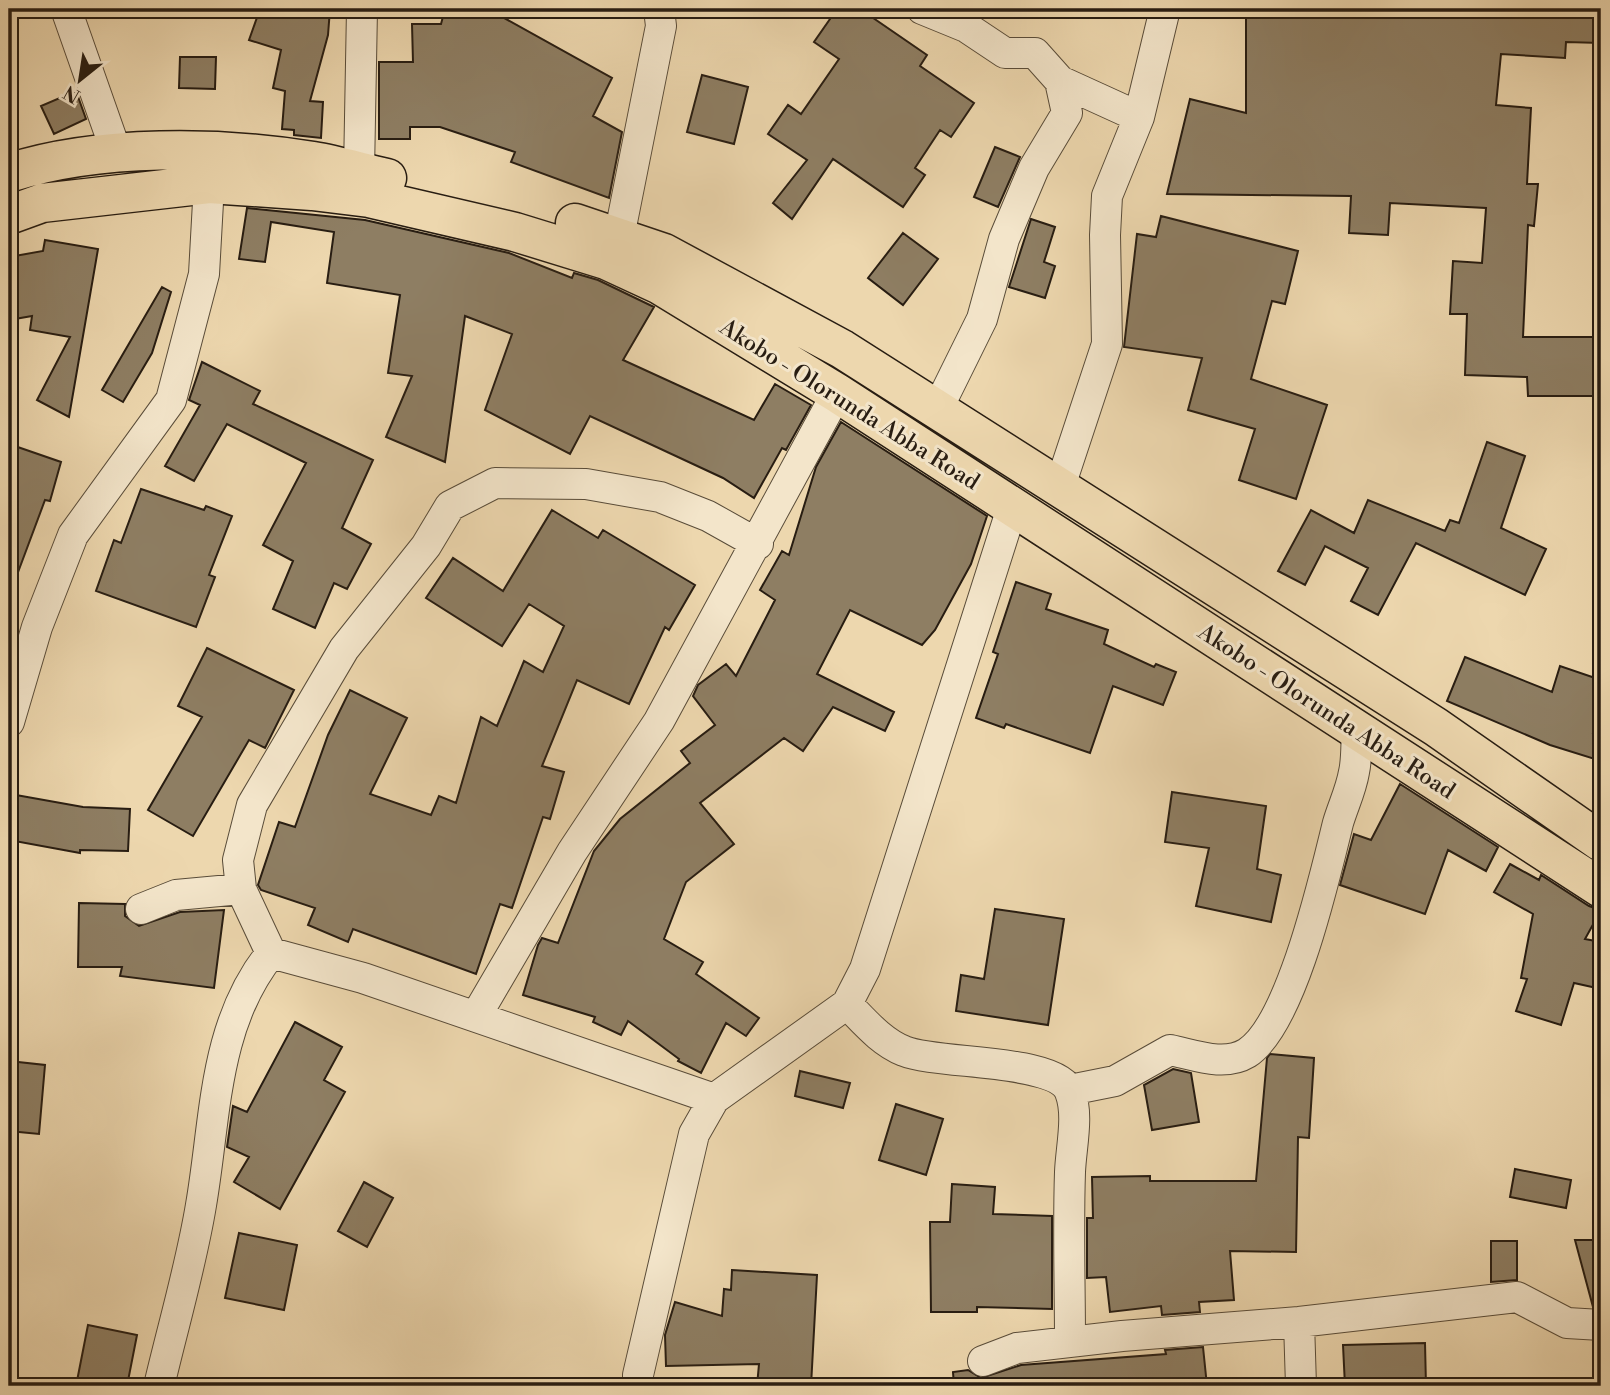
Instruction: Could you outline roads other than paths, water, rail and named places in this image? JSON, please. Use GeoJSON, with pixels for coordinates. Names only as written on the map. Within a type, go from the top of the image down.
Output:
{"type":"FeatureCollection","features":[{"type":"Feature","properties":{"kind":"main road","name":"Akobo - Olorunda Abba Road"},"geometry":{"type":"LineString","coordinates":[[9,173],[33,165],[117,154],[220,151],[314,161],[521,207],[664,253],[842,349],[938,408],[1436,727],[1601,842]]}},
{"type":"Feature","properties":{"kind":"main road","name":"Akobo - Olorunda Abba Road"},"geometry":{"type":"LineString","coordinates":[[9,215],[42,203],[209,184],[312,191],[369,198],[515,232],[606,260],[660,285],[837,394],[1601,888]]}},
{"type":"Feature","properties":{"kind":"street"},"geometry":{"type":"LineString","coordinates":[[66,9],[117,154]]}},
{"type":"Feature","properties":{"kind":"street"},"geometry":{"type":"LineString","coordinates":[[359,172],[362,9]]}},
{"type":"Feature","properties":{"kind":"street"},"geometry":{"type":"LineString","coordinates":[[619,237],[661,26],[659,9]]}},
{"type":"Feature","properties":{"kind":"street"},"geometry":{"type":"LineString","coordinates":[[922,9],[966,27],[1005,53],[1035,53],[1060,81],[1139,117]]}},
{"type":"Feature","properties":{"kind":"street"},"geometry":{"type":"LineString","coordinates":[[1060,486],[1107,344],[1104,235],[1107,196],[1139,117],[1165,9]]}},
{"type":"Feature","properties":{"kind":"street"},"geometry":{"type":"LineString","coordinates":[[938,408],[982,319],[1004,239],[1034,168],[1067,113],[1060,81]]}},
{"type":"Feature","properties":{"kind":"street"},"geometry":{"type":"LineString","coordinates":[[9,722],[37,627],[73,535],[171,400],[204,274],[209,184]]}},
{"type":"Feature","properties":{"kind":"street"},"geometry":{"type":"LineString","coordinates":[[477,1016],[572,852],[659,721],[758,544],[837,394]]}},
{"type":"Feature","properties":{"kind":"street"},"geometry":{"type":"LineString","coordinates":[[714,1100],[606,1064],[477,1016],[362,978],[271,953],[241,889],[238,860],[252,805],[344,649],[426,546],[450,506],[495,483],[586,484],[660,497],[709,516],[758,544]]}},
{"type":"Feature","properties":{"kind":"street"},"geometry":{"type":"LineString","coordinates":[[638,1386],[638,1375],[694,1134],[714,1100],[847,1004],[865,969],[1012,508]]}},
{"type":"Feature","properties":{"kind":"street"},"geometry":{"type":"LineString","coordinates":[[1070,1090],[1115,1081],[1170,1050],[1226,1061],[1248,1052],[1266,1032],[1280,1008],[1313,916],[1354,772],[1357,730]]}},
{"type":"Feature","properties":{"kind":"street"},"geometry":{"type":"LineString","coordinates":[[141,909],[176,895],[241,889]]}},
{"type":"Feature","properties":{"kind":"street"},"geometry":{"type":"LineString","coordinates":[[159,1386],[201,1205],[213,1099],[234,1014],[257,970],[271,953]]}},
{"type":"Feature","properties":{"kind":"street"},"geometry":{"type":"LineString","coordinates":[[847,1004],[883,1040],[905,1052],[951,1062],[1020,1067],[1056,1078],[1070,1090],[1073,1109],[1070,1342]]}},
{"type":"Feature","properties":{"kind":"street"},"geometry":{"type":"LineString","coordinates":[[983,1361],[1017,1348],[1300,1322],[1517,1297],[1567,1323],[1601,1325]]}},
{"type":"Feature","properties":{"kind":"street"},"geometry":{"type":"LineString","coordinates":[[1300,1322],[1301,1386]]}}]}
